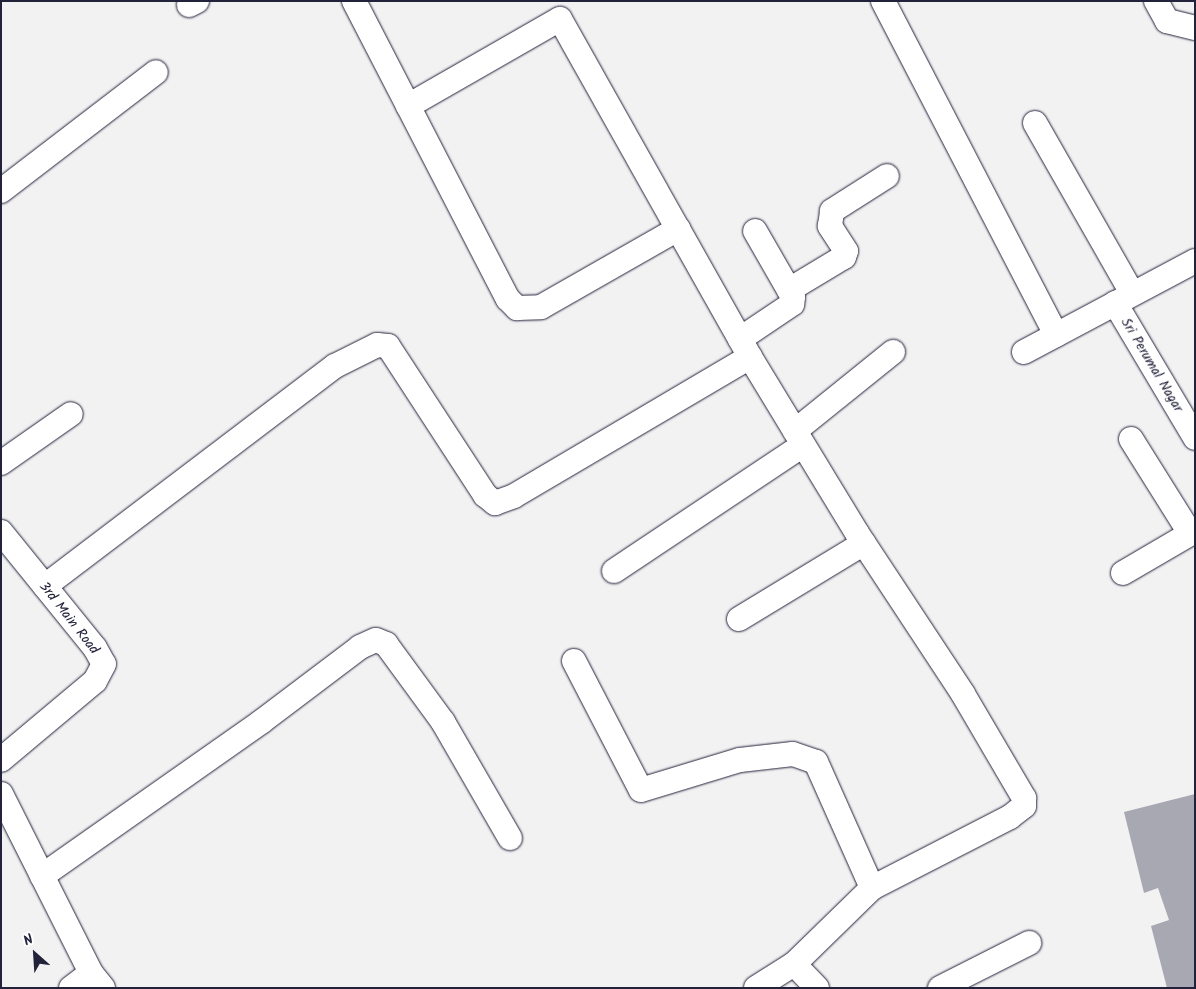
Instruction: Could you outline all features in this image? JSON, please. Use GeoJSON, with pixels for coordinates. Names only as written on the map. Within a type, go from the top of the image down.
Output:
{"type":"FeatureCollection","features":[{"type":"Feature","properties":{"kind":"street"},"geometry":{"type":"LineString","coordinates":[[354,1],[508,299],[517,308],[541,307],[678,229]]}},
{"type":"Feature","properties":{"kind":"street"},"geometry":{"type":"LineString","coordinates":[[883,1],[1056,335]]}},
{"type":"Feature","properties":{"kind":"street"},"geometry":{"type":"LineString","coordinates":[[1156,1],[1167,22],[1195,28]]}},
{"type":"Feature","properties":{"kind":"street"},"geometry":{"type":"LineString","coordinates":[[408,106],[560,19],[745,348],[864,543],[963,694],[1024,798],[1024,806],[1010,817],[872,888],[794,964],[756,988]]}},
{"type":"Feature","properties":{"kind":"street"},"geometry":{"type":"LineString","coordinates":[[1,190],[156,72]]}},
{"type":"Feature","properties":{"kind":"street"},"geometry":{"type":"LineString","coordinates":[[1035,123],[1124,298],[1195,261]]}},
{"type":"Feature","properties":{"kind":"street"},"geometry":{"type":"LineString","coordinates":[[789,290],[844,257],[846,251],[830,226],[832,211],[887,176]]}},
{"type":"Feature","properties":{"kind":"street"},"geometry":{"type":"LineString","coordinates":[[45,586],[335,366],[377,345],[388,346],[485,496],[495,503],[514,496],[745,348],[792,304],[793,297],[755,231]]}},
{"type":"Feature","properties":{"kind":"street","name":"Sri Perumal Nagar"},"geometry":{"type":"LineString","coordinates":[[1024,352],[1124,298],[1195,438]]}},
{"type":"Feature","properties":{"kind":"street"},"geometry":{"type":"LineString","coordinates":[[614,570],[799,438],[893,352]]}},
{"type":"Feature","properties":{"kind":"street"},"geometry":{"type":"LineString","coordinates":[[1,464],[71,414]]}},
{"type":"Feature","properties":{"kind":"street"},"geometry":{"type":"LineString","coordinates":[[1123,573],[1192,532],[1131,439]]}},
{"type":"Feature","properties":{"kind":"street","name":"3rd Main Road"},"geometry":{"type":"LineString","coordinates":[[1,532],[104,664],[95,681],[1,760]]}},
{"type":"Feature","properties":{"kind":"street"},"geometry":{"type":"LineString","coordinates":[[739,619],[864,543]]}},
{"type":"Feature","properties":{"kind":"street"},"geometry":{"type":"LineString","coordinates":[[42,876],[261,722],[360,647],[376,640],[386,644],[443,722],[510,838]]}},
{"type":"Feature","properties":{"kind":"street"},"geometry":{"type":"LineString","coordinates":[[574,661],[641,790],[740,760],[793,754],[816,762],[872,888]]}},
{"type":"Feature","properties":{"kind":"street"},"geometry":{"type":"LineString","coordinates":[[1,794],[97,980],[71,988]]}},
{"type":"Feature","properties":{"kind":"street"},"geometry":{"type":"LineString","coordinates":[[940,988],[1028,943]]}},
{"type":"Feature","properties":{"kind":"street"},"geometry":{"type":"LineString","coordinates":[[794,964],[817,988]]}},
{"type":"Feature","properties":{"kind":"shaded area"},"geometry":{"type":"Polygon","coordinates":[[[1195,794],[1195,988],[1167,988],[1151,926],[1169,920],[1158,888],[1144,893],[1124,812],[1195,794]]]}}]}
